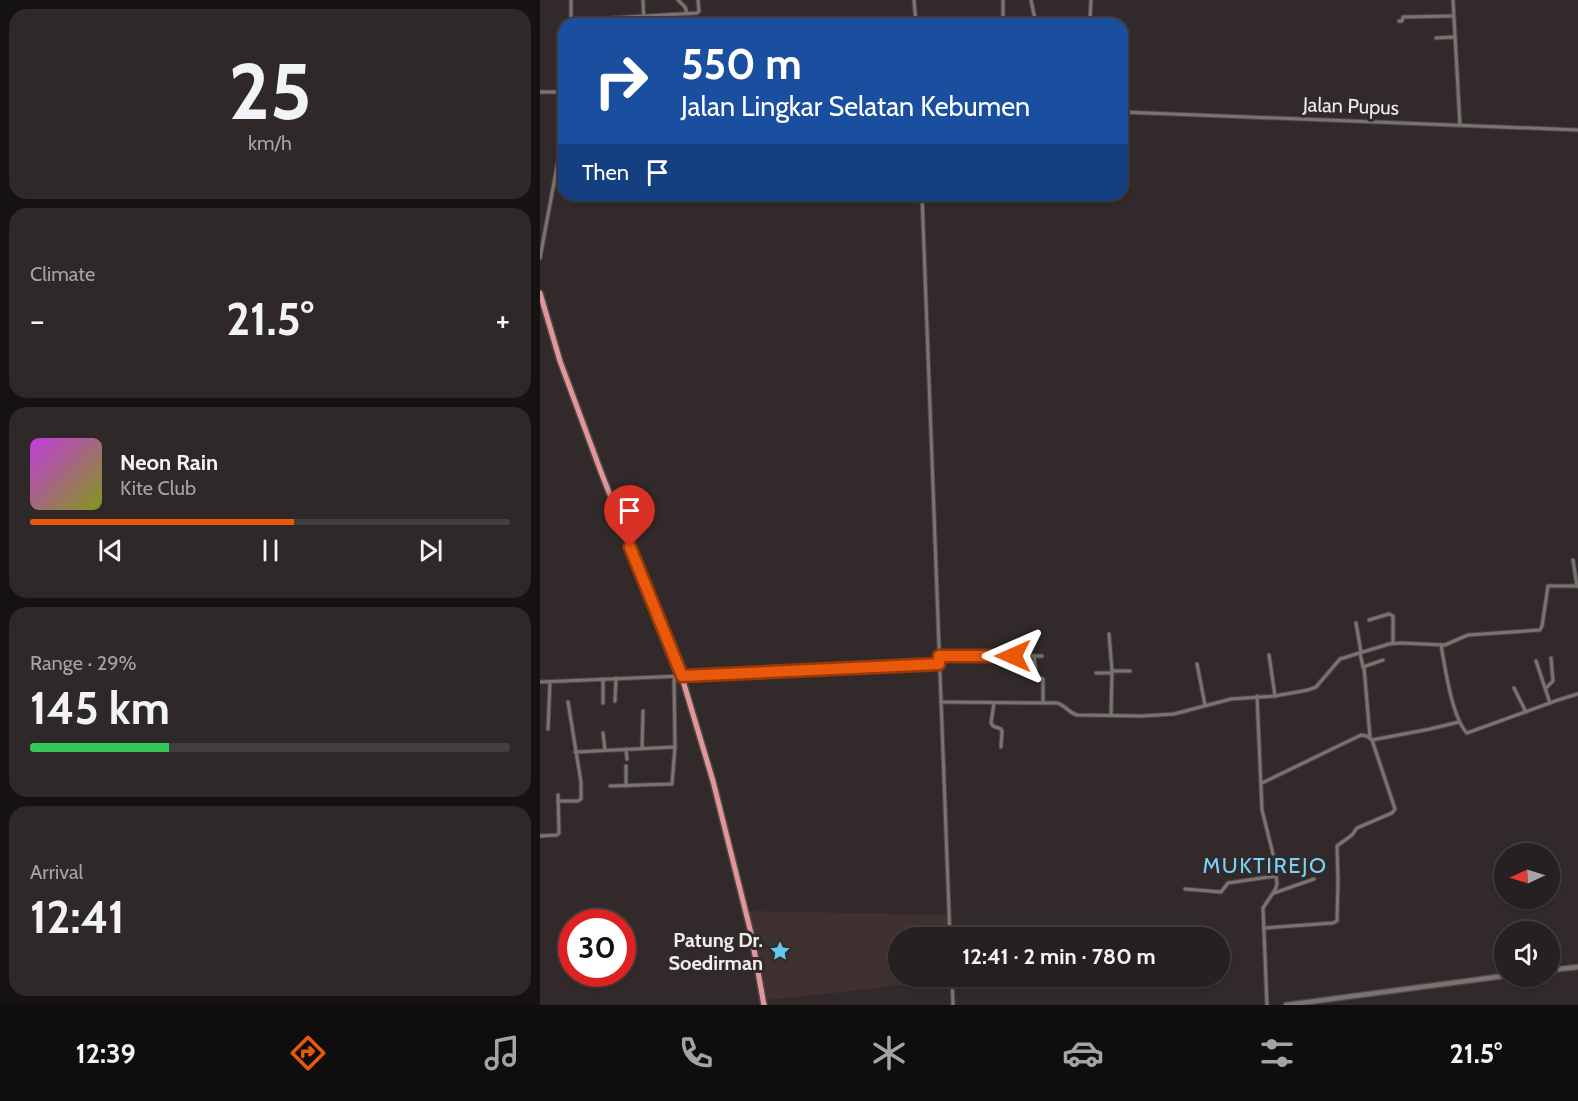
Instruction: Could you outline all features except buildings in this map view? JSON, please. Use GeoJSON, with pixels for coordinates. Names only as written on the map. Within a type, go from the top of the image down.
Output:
{"type":"FeatureCollection","features":[{"type":"Feature","properties":{"kind":"highway"},"geometry":{"type":"LineString","coordinates":[[540,293],[560,361],[596,461],[682,676],[713,782],[751,933],[764,1005]]}},
{"type":"Feature","properties":{"kind":"main road"},"geometry":{"type":"LineString","coordinates":[[1560,969],[1578,967]]}},
{"type":"Feature","properties":{"kind":"main road"},"geometry":{"type":"LineString","coordinates":[[1286,1005],[1494,977]]}},
{"type":"Feature","properties":{"kind":"street"},"geometry":{"type":"LineString","coordinates":[[570,0],[571,18]]}},
{"type":"Feature","properties":{"kind":"street"},"geometry":{"type":"LineString","coordinates":[[643,0],[644,16]]}},
{"type":"Feature","properties":{"kind":"street"},"geometry":{"type":"LineString","coordinates":[[678,0],[685,7],[687,14]]}},
{"type":"Feature","properties":{"kind":"street"},"geometry":{"type":"LineString","coordinates":[[611,18],[698,13],[698,0]]}},
{"type":"Feature","properties":{"kind":"street"},"geometry":{"type":"LineString","coordinates":[[914,0],[916,18]]}},
{"type":"Feature","properties":{"kind":"street"},"geometry":{"type":"LineString","coordinates":[[1003,0],[1003,18]]}},
{"type":"Feature","properties":{"kind":"street"},"geometry":{"type":"LineString","coordinates":[[1032,0],[1035,18]]}},
{"type":"Feature","properties":{"kind":"street"},"geometry":{"type":"LineString","coordinates":[[1090,18],[1091,0]]}},
{"type":"Feature","properties":{"kind":"street"},"geometry":{"type":"LineString","coordinates":[[1453,0],[1460,125]]}},
{"type":"Feature","properties":{"kind":"street"},"geometry":{"type":"LineString","coordinates":[[1399,21],[1402,21],[1403,17],[1453,16]]}},
{"type":"Feature","properties":{"kind":"street"},"geometry":{"type":"LineString","coordinates":[[1436,38],[1455,37]]}},
{"type":"Feature","properties":{"kind":"street"},"geometry":{"type":"LineString","coordinates":[[540,92],[558,92]]}},
{"type":"Feature","properties":{"kind":"street","name":"Jalan Pupus"},"geometry":{"type":"LineString","coordinates":[[1128,112],[1578,130]]}},
{"type":"Feature","properties":{"kind":"street"},"geometry":{"type":"LineString","coordinates":[[540,258],[558,161]]}},
{"type":"Feature","properties":{"kind":"street"},"geometry":{"type":"LineString","coordinates":[[922,201],[950,927]]}},
{"type":"Feature","properties":{"kind":"street"},"geometry":{"type":"LineString","coordinates":[[940,702],[1062,704],[1075,714],[1142,716],[1174,714],[1231,699],[1275,696],[1308,690],[1316,687],[1340,658],[1393,643],[1445,645],[1468,635],[1540,630],[1547,586],[1577,586],[1573,560]]}},
{"type":"Feature","properties":{"kind":"street"},"geometry":{"type":"LineString","coordinates":[[1369,620],[1389,614],[1393,616],[1393,643]]}},
{"type":"Feature","properties":{"kind":"street"},"geometry":{"type":"LineString","coordinates":[[1264,928],[1333,923],[1338,920],[1336,846],[1358,828],[1392,813],[1395,809],[1371,738],[1364,667],[1356,623]]}},
{"type":"Feature","properties":{"kind":"street"},"geometry":{"type":"LineString","coordinates":[[1109,634],[1112,672],[1111,715]]}},
{"type":"Feature","properties":{"kind":"street"},"geometry":{"type":"LineString","coordinates":[[1441,645],[1459,722],[1467,733],[1578,694]]}},
{"type":"Feature","properties":{"kind":"street"},"geometry":{"type":"LineString","coordinates":[[939,656],[1042,656]]}},
{"type":"Feature","properties":{"kind":"street"},"geometry":{"type":"LineString","coordinates":[[1034,656],[1036,676],[1043,679],[1043,703]]}},
{"type":"Feature","properties":{"kind":"street"},"geometry":{"type":"LineString","coordinates":[[1269,656],[1275,696]]}},
{"type":"Feature","properties":{"kind":"street"},"geometry":{"type":"LineString","coordinates":[[1545,688],[1553,681],[1551,658]]}},
{"type":"Feature","properties":{"kind":"street"},"geometry":{"type":"LineString","coordinates":[[1364,667],[1383,660]]}},
{"type":"Feature","properties":{"kind":"street"},"geometry":{"type":"LineString","coordinates":[[1536,661],[1550,703]]}},
{"type":"Feature","properties":{"kind":"street"},"geometry":{"type":"LineString","coordinates":[[540,682],[939,664]]}},
{"type":"Feature","properties":{"kind":"street"},"geometry":{"type":"LineString","coordinates":[[1197,664],[1205,705]]}},
{"type":"Feature","properties":{"kind":"street"},"geometry":{"type":"LineString","coordinates":[[1096,673],[1130,671]]}},
{"type":"Feature","properties":{"kind":"street"},"geometry":{"type":"LineString","coordinates":[[610,786],[672,785],[675,747],[674,677]]}},
{"type":"Feature","properties":{"kind":"street"},"geometry":{"type":"LineString","coordinates":[[615,701],[616,678]]}},
{"type":"Feature","properties":{"kind":"street"},"geometry":{"type":"LineString","coordinates":[[603,679],[603,703]]}},
{"type":"Feature","properties":{"kind":"street"},"geometry":{"type":"LineString","coordinates":[[548,729],[550,682]]}},
{"type":"Feature","properties":{"kind":"street"},"geometry":{"type":"LineString","coordinates":[[1514,688],[1526,712]]}},
{"type":"Feature","properties":{"kind":"street"},"geometry":{"type":"LineString","coordinates":[[1257,696],[1262,810],[1276,876],[1276,887],[1263,906],[1267,1005]]}},
{"type":"Feature","properties":{"kind":"street"},"geometry":{"type":"LineString","coordinates":[[558,801],[580,800],[580,782],[567,702]]}},
{"type":"Feature","properties":{"kind":"street"},"geometry":{"type":"LineString","coordinates":[[994,703],[992,723],[1002,731],[1001,747]]}},
{"type":"Feature","properties":{"kind":"street"},"geometry":{"type":"LineString","coordinates":[[642,748],[644,711]]}},
{"type":"Feature","properties":{"kind":"street"},"geometry":{"type":"LineString","coordinates":[[1262,783],[1361,735],[1371,738],[1459,722]]}},
{"type":"Feature","properties":{"kind":"street"},"geometry":{"type":"LineString","coordinates":[[603,733],[605,750]]}},
{"type":"Feature","properties":{"kind":"street"},"geometry":{"type":"LineString","coordinates":[[575,752],[675,747]]}},
{"type":"Feature","properties":{"kind":"street"},"geometry":{"type":"LineString","coordinates":[[626,749],[627,759]]}},
{"type":"Feature","properties":{"kind":"street"},"geometry":{"type":"LineString","coordinates":[[626,766],[626,786]]}},
{"type":"Feature","properties":{"kind":"street"},"geometry":{"type":"LineString","coordinates":[[540,836],[558,834],[558,795]]}},
{"type":"Feature","properties":{"kind":"street"},"geometry":{"type":"LineString","coordinates":[[1185,889],[1221,892],[1228,883],[1276,876]]}},
{"type":"Feature","properties":{"kind":"street"},"geometry":{"type":"LineString","coordinates":[[1272,894],[1314,879]]}},
{"type":"Feature","properties":{"kind":"street"},"geometry":{"type":"LineString","coordinates":[[952,987],[953,1005]]}},
{"type":"Feature","properties":{"kind":"shaded area"},"geometry":{"type":"Polygon","coordinates":[[[748,911],[948,915],[949,927],[888,927],[888,986],[765,1000],[748,911]]]}},
{"type":"Feature","properties":{"kind":"place","name":"Patung Dr. Soedirman"},"geometry":{"type":"Point","coordinates":[780,951]}},
{"type":"Feature","properties":{"kind":"district","name":"MUKTIREJO"},"geometry":{"type":"Point","coordinates":[1265,865]}},
{"type":"Feature","properties":{"kind":"route"},"geometry":{"type":"LineString","coordinates":[[630,547],[682,676],[939,664],[939,656],[1013,656]]}}]}
